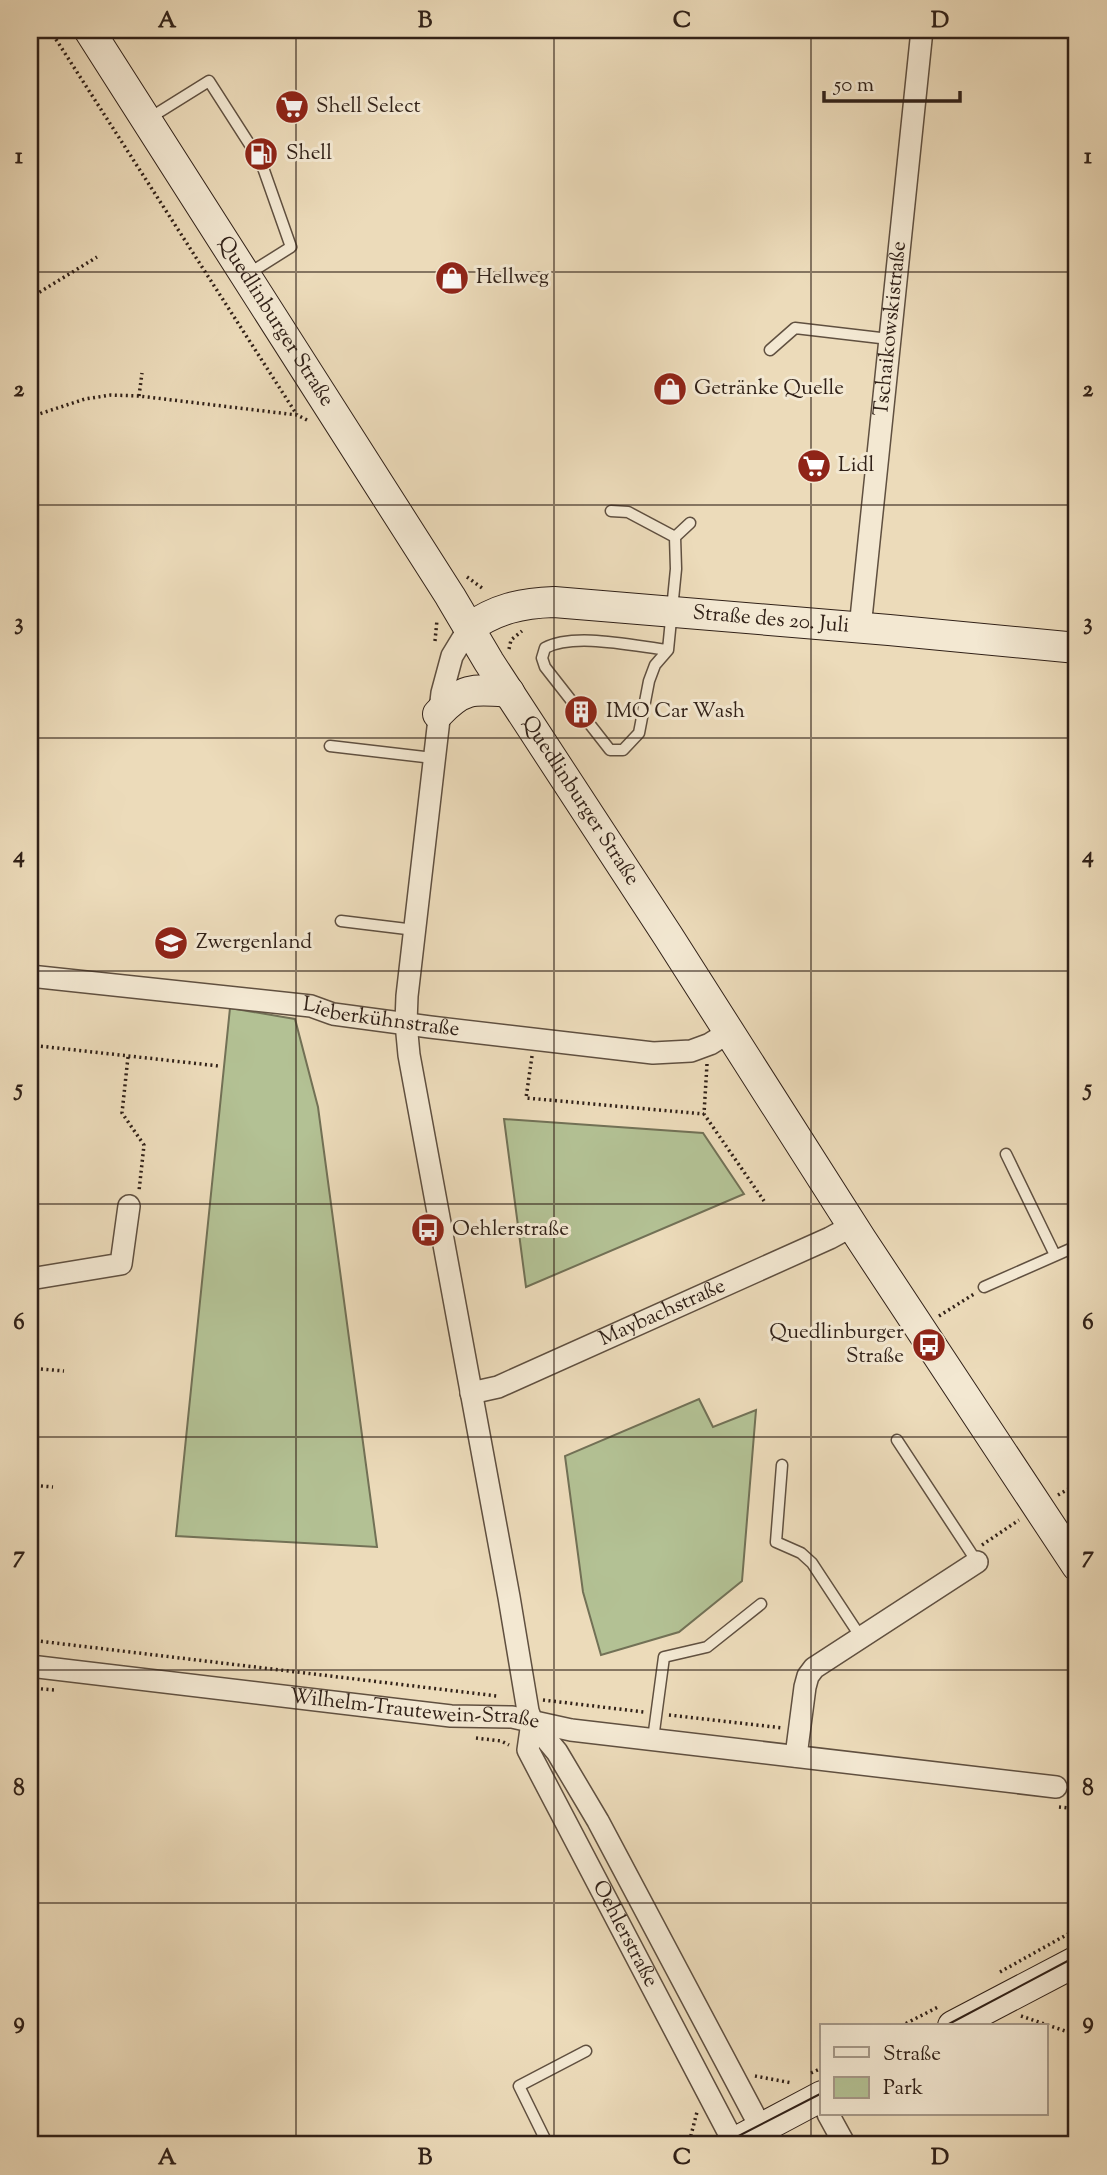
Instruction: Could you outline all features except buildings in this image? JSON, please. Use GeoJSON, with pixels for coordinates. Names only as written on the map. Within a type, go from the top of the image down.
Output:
{"type":"FeatureCollection","features":[{"type":"Feature","properties":{"kind":"main road","name":"Quedlinburger Straße"},"geometry":{"type":"LineString","coordinates":[[89,30],[469,628],[719,1038],[852,1226],[1077,1566]]}},
{"type":"Feature","properties":{"kind":"main road","name":"Straße des 20. Juli"},"geometry":{"type":"LineString","coordinates":[[469,628],[496,611],[532,602],[582,603],[1077,648]]}},
{"type":"Feature","properties":{"kind":"main road"},"geometry":{"type":"LineString","coordinates":[[438,714],[453,698],[471,691],[509,692]]}},
{"type":"Feature","properties":{"kind":"main road"},"geometry":{"type":"LineString","coordinates":[[957,2024],[1077,1961]]}},
{"type":"Feature","properties":{"kind":"main road"},"geometry":{"type":"LineString","coordinates":[[732,2144],[761,2128],[820,2103]]}},
{"type":"Feature","properties":{"kind":"street","name":"Tschaikowskistraße"},"geometry":{"type":"LineString","coordinates":[[860,628],[922,30]]}},
{"type":"Feature","properties":{"kind":"street","name":"Oehlerstraße"},"geometry":{"type":"LineString","coordinates":[[469,628],[452,656],[438,714],[406,1023],[409,1055],[509,1597],[524,1698],[532,1722],[557,1752],[598,1821],[761,2128]]}},
{"type":"Feature","properties":{"kind":"street","name":"Lieberkühnstraße"},"geometry":{"type":"LineString","coordinates":[[30,976],[310,1006],[333,1014],[653,1053],[691,1051],[719,1038]]}},
{"type":"Feature","properties":{"kind":"street"},"geometry":{"type":"LineString","coordinates":[[30,1279],[121,1264],[129,1206]]}},
{"type":"Feature","properties":{"kind":"street","name":"Maybachstraße"},"geometry":{"type":"LineString","coordinates":[[471,1393],[498,1387],[852,1226]]}},
{"type":"Feature","properties":{"kind":"street"},"geometry":{"type":"LineString","coordinates":[[796,1756],[808,1676],[814,1668],[977,1562]]}},
{"type":"Feature","properties":{"kind":"street","name":"Wilhelm-Trautewein-Straße"},"geometry":{"type":"LineString","coordinates":[[30,1666],[451,1716],[512,1717],[570,1730],[1056,1787]]}},
{"type":"Feature","properties":{"kind":"street","name":"Oehlerstraße"},"geometry":{"type":"LineString","coordinates":[[532,1722],[528,1750],[732,2144]]}},
{"type":"Feature","properties":{"kind":"street"},"geometry":{"type":"LineString","coordinates":[[830,2116],[845,2145]]}},
{"type":"Feature","properties":{"kind":"lane"},"geometry":{"type":"LineString","coordinates":[[146,120],[209,81],[261,162],[291,247],[246,276]]}},
{"type":"Feature","properties":{"kind":"lane"},"geometry":{"type":"LineString","coordinates":[[770,350],[795,328],[888,339]]}},
{"type":"Feature","properties":{"kind":"lane"},"geometry":{"type":"LineString","coordinates":[[611,510],[628,512],[675,537]]}},
{"type":"Feature","properties":{"kind":"lane"},"geometry":{"type":"LineString","coordinates":[[668,650],[572,640],[556,642],[545,648],[542,658],[545,667],[601,742],[610,751],[623,750],[639,733],[649,681],[655,665],[668,650],[676,569],[675,537],[690,523]]}},
{"type":"Feature","properties":{"kind":"lane"},"geometry":{"type":"LineString","coordinates":[[330,746],[433,758]]}},
{"type":"Feature","properties":{"kind":"lane"},"geometry":{"type":"LineString","coordinates":[[341,921],[415,930]]}},
{"type":"Feature","properties":{"kind":"lane"},"geometry":{"type":"LineString","coordinates":[[1006,1154],[1055,1255]]}},
{"type":"Feature","properties":{"kind":"lane"},"geometry":{"type":"LineString","coordinates":[[984,1287],[1077,1247]]}},
{"type":"Feature","properties":{"kind":"lane"},"geometry":{"type":"LineString","coordinates":[[897,1440],[977,1562]]}},
{"type":"Feature","properties":{"kind":"lane"},"geometry":{"type":"LineString","coordinates":[[782,1465],[776,1542],[801,1553],[812,1563],[860,1636]]}},
{"type":"Feature","properties":{"kind":"lane"},"geometry":{"type":"LineString","coordinates":[[653,1739],[664,1657],[707,1647],[761,1604]]}},
{"type":"Feature","properties":{"kind":"lane"},"geometry":{"type":"LineString","coordinates":[[548,2145],[519,2086],[586,2051]]}},
{"type":"Feature","properties":{"kind":"path"},"geometry":{"type":"LineString","coordinates":[[30,417],[111,395],[297,415],[50,30]]}},
{"type":"Feature","properties":{"kind":"path"},"geometry":{"type":"LineString","coordinates":[[30,298],[97,257]]}},
{"type":"Feature","properties":{"kind":"path"},"geometry":{"type":"LineString","coordinates":[[139,396],[142,373]]}},
{"type":"Feature","properties":{"kind":"path"},"geometry":{"type":"LineString","coordinates":[[719,1038],[704,1114],[764,1201]]}},
{"type":"Feature","properties":{"kind":"path"},"geometry":{"type":"LineString","coordinates":[[534,1040],[526,1098],[704,1114]]}},
{"type":"Feature","properties":{"kind":"path"},"geometry":{"type":"LineString","coordinates":[[30,1045],[219,1066]]}},
{"type":"Feature","properties":{"kind":"path"},"geometry":{"type":"LineString","coordinates":[[128,1057],[122,1113],[144,1145],[137,1200],[129,1206]]}},
{"type":"Feature","properties":{"kind":"path"},"geometry":{"type":"LineString","coordinates":[[919,1329],[984,1287]]}},
{"type":"Feature","properties":{"kind":"path"},"geometry":{"type":"LineString","coordinates":[[30,1368],[64,1371]]}},
{"type":"Feature","properties":{"kind":"path"},"geometry":{"type":"LineString","coordinates":[[30,1485],[53,1487]]}},
{"type":"Feature","properties":{"kind":"path"},"geometry":{"type":"LineString","coordinates":[[977,1562],[979,1547],[1039,1507]]}},
{"type":"Feature","properties":{"kind":"path"},"geometry":{"type":"LineString","coordinates":[[30,1640],[799,1730]]}},
{"type":"Feature","properties":{"kind":"path"},"geometry":{"type":"LineString","coordinates":[[1019,2015],[1045,2024]]}},
{"type":"Feature","properties":{"kind":"path"},"geometry":{"type":"LineString","coordinates":[[1048,2025],[1077,2035]]}},
{"type":"Feature","properties":{"kind":"green space"},"geometry":{"type":"Polygon","coordinates":[[[230,1008],[295,1019],[318,1107],[377,1547],[176,1536],[230,1008]]]}},
{"type":"Feature","properties":{"kind":"green space"},"geometry":{"type":"Polygon","coordinates":[[[504,1119],[703,1133],[744,1194],[526,1287],[504,1119]]]}},
{"type":"Feature","properties":{"kind":"green space"},"geometry":{"type":"Polygon","coordinates":[[[699,1399],[713,1427],[756,1410],[742,1581],[679,1632],[601,1655],[583,1592],[565,1456],[699,1399]]]}},
{"type":"Feature","properties":{"kind":"tram line"},"geometry":{"type":"LineString","coordinates":[[949,2024],[1077,1956]]}},
{"type":"Feature","properties":{"kind":"tram line"},"geometry":{"type":"LineString","coordinates":[[721,2145],[820,2094]]}},
{"type":"Feature","properties":{"kind":"place","name":"Shell Select"},"geometry":{"type":"Point","coordinates":[292,107]}},
{"type":"Feature","properties":{"kind":"place","name":"Shell"},"geometry":{"type":"Point","coordinates":[261,154]}},
{"type":"Feature","properties":{"kind":"place","name":"Hellweg"},"geometry":{"type":"Point","coordinates":[452,278]}},
{"type":"Feature","properties":{"kind":"place","name":"Getränke Quelle"},"geometry":{"type":"Point","coordinates":[670,389]}},
{"type":"Feature","properties":{"kind":"place","name":"Lidl"},"geometry":{"type":"Point","coordinates":[814,466]}},
{"type":"Feature","properties":{"kind":"place","name":"IMO Car Wash"},"geometry":{"type":"Point","coordinates":[581,712]}},
{"type":"Feature","properties":{"kind":"place","name":"Zwergenland"},"geometry":{"type":"Point","coordinates":[171,943]}},
{"type":"Feature","properties":{"kind":"place","name":"Oehlerstraße"},"geometry":{"type":"Point","coordinates":[428,1230]}},
{"type":"Feature","properties":{"kind":"place","name":"Quedlinburger Straße"},"geometry":{"type":"Point","coordinates":[929,1345]}}]}
